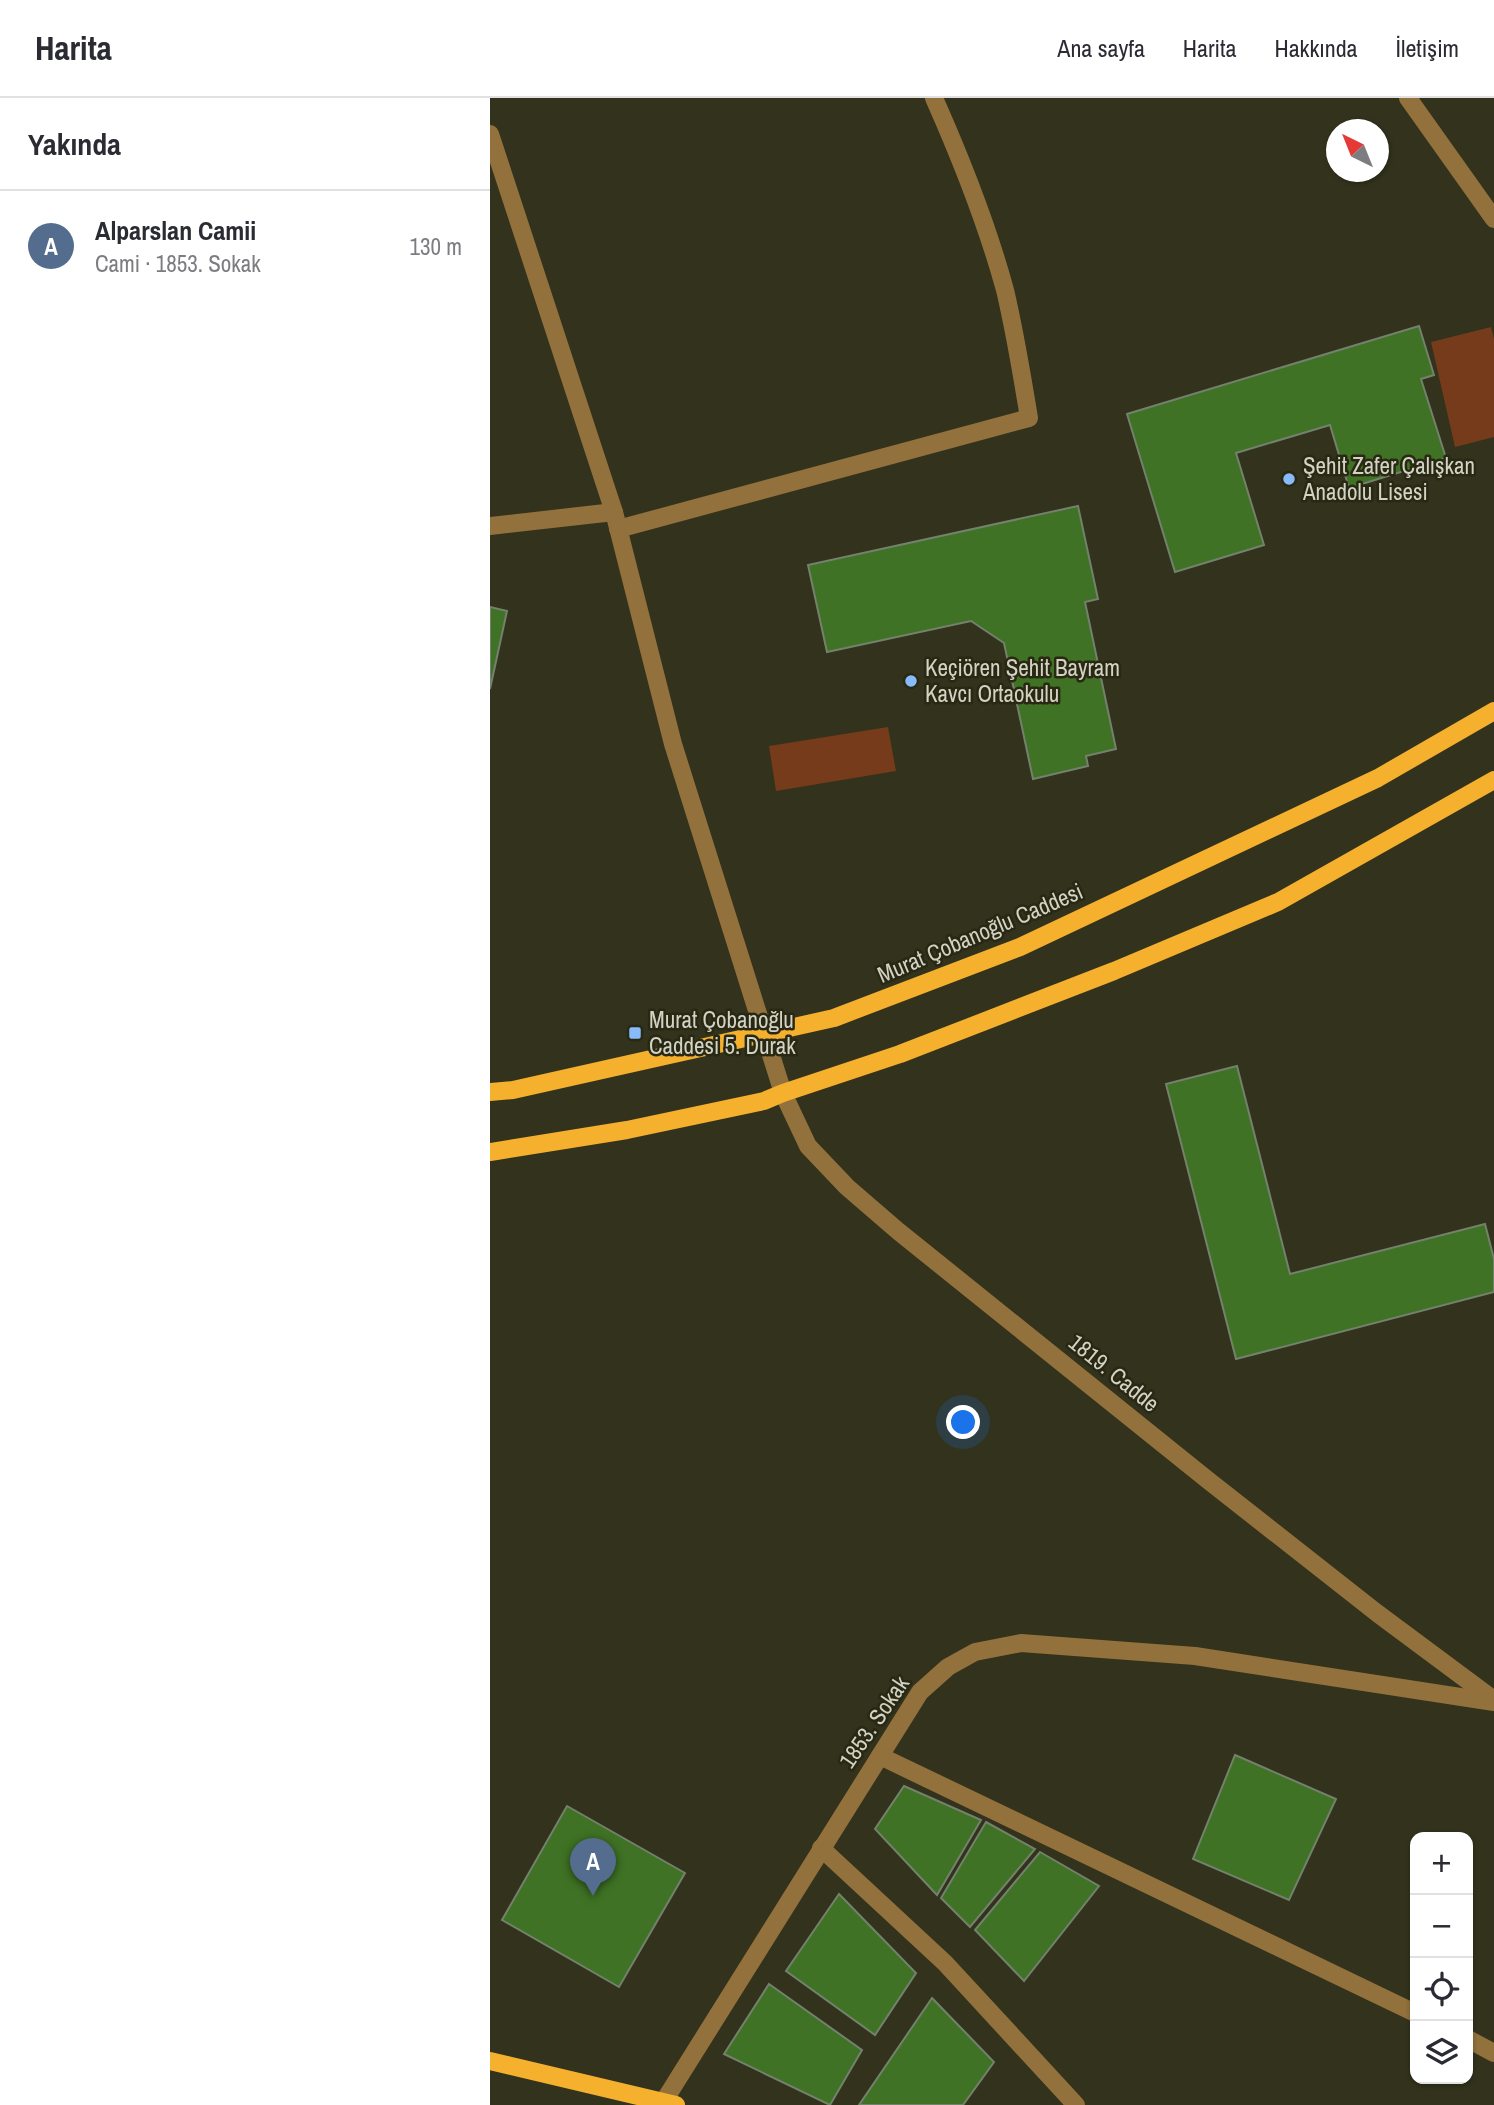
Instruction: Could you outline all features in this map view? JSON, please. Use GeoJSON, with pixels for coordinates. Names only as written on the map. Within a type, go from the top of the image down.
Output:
{"type":"FeatureCollection","features":[{"type":"Feature","properties":{"kind":"main road","name":"Murat Çobanoğlu Caddesi"},"geometry":{"type":"LineString","coordinates":[[490,1092],[526,1087],[834,1018],[1020,947],[1378,778],[1494,711]]}},
{"type":"Feature","properties":{"kind":"main road"},"geometry":{"type":"LineString","coordinates":[[490,1152],[640,1127],[764,1101],[900,1054],[1114,971],[1278,902],[1494,780]]}},
{"type":"Feature","properties":{"kind":"main road"},"geometry":{"type":"LineString","coordinates":[[490,2061],[670,2103]]}},
{"type":"Feature","properties":{"kind":"street"},"geometry":{"type":"LineString","coordinates":[[490,526],[616,520],[1029,418],[1019,354],[995,257],[960,157],[934,98]]}},
{"type":"Feature","properties":{"kind":"street"},"geometry":{"type":"LineString","coordinates":[[1408,98],[1494,219]]}},
{"type":"Feature","properties":{"kind":"street","name":"1819. Cadde"},"geometry":{"type":"LineString","coordinates":[[490,134],[616,520],[673,744],[783,1093],[808,1146],[847,1186],[898,1231],[1209,1481],[1494,1701]]}},
{"type":"Feature","properties":{"kind":"street","name":"1853. Sokak"},"geometry":{"type":"LineString","coordinates":[[670,2103],[821,1848],[920,1692],[948,1667],[975,1652],[1021,1643],[1195,1656],[1494,1701]]}},
{"type":"Feature","properties":{"kind":"street"},"geometry":{"type":"LineString","coordinates":[[880,1756],[1410,2011]]}},
{"type":"Feature","properties":{"kind":"street"},"geometry":{"type":"LineString","coordinates":[[821,1848],[945,1963],[1076,2105]]}},
{"type":"Feature","properties":{"kind":"street"},"geometry":{"type":"LineString","coordinates":[[1473,2042],[1494,2053]]}},
{"type":"Feature","properties":{"kind":"shaded area"},"geometry":{"type":"Polygon","coordinates":[[[1491,327],[1494,339],[1494,437],[1455,447],[1431,342],[1491,327]]]}},
{"type":"Feature","properties":{"kind":"shaded area"},"geometry":{"type":"Polygon","coordinates":[[[888,727],[896,771],[776,791],[769,746],[888,727]]]}},
{"type":"Feature","properties":{"kind":"building"},"geometry":{"type":"Polygon","coordinates":[[[1419,326],[1434,375],[1421,379],[1446,458],[1349,488],[1330,425],[1236,453],[1264,545],[1175,572],[1127,414],[1419,326]]]}},
{"type":"Feature","properties":{"kind":"building"},"geometry":{"type":"Polygon","coordinates":[[[1078,506],[1098,599],[1085,602],[1116,749],[1086,756],[1088,766],[1033,779],[1004,643],[971,621],[827,652],[808,565],[1078,506]]]}},
{"type":"Feature","properties":{"kind":"building"},"geometry":{"type":"Polygon","coordinates":[[[490,607],[507,611],[490,689],[490,607]]]}},
{"type":"Feature","properties":{"kind":"building"},"geometry":{"type":"Polygon","coordinates":[[[1237,1066],[1290,1274],[1485,1224],[1494,1259],[1494,1292],[1236,1359],[1166,1084],[1237,1066]]]}},
{"type":"Feature","properties":{"kind":"building"},"geometry":{"type":"Polygon","coordinates":[[[1235,1755],[1336,1799],[1289,1900],[1193,1859],[1235,1755]]]}},
{"type":"Feature","properties":{"kind":"building"},"geometry":{"type":"Polygon","coordinates":[[[904,1786],[981,1820],[937,1895],[875,1829],[904,1786]]]}},
{"type":"Feature","properties":{"kind":"building"},"geometry":{"type":"Polygon","coordinates":[[[567,1806],[685,1873],[619,1987],[502,1920],[567,1806]]]}},
{"type":"Feature","properties":{"kind":"building"},"geometry":{"type":"Polygon","coordinates":[[[986,1822],[1035,1849],[970,1927],[941,1898],[986,1822]]]}},
{"type":"Feature","properties":{"kind":"building"},"geometry":{"type":"Polygon","coordinates":[[[1040,1852],[1099,1886],[1024,1981],[975,1930],[1040,1852]]]}},
{"type":"Feature","properties":{"kind":"building"},"geometry":{"type":"Polygon","coordinates":[[[839,1894],[916,1973],[875,2035],[786,1971],[839,1894]]]}},
{"type":"Feature","properties":{"kind":"building"},"geometry":{"type":"Polygon","coordinates":[[[769,1984],[862,2050],[830,2105],[724,2054],[769,1984]]]}},
{"type":"Feature","properties":{"kind":"building"},"geometry":{"type":"Polygon","coordinates":[[[932,1998],[994,2062],[963,2105],[859,2105],[932,1998]]]}},
{"type":"Feature","properties":{"kind":"place","name":"Şehit Zafer Çalışkan Anadolu Lisesi"},"geometry":{"type":"Point","coordinates":[1289,479]}},
{"type":"Feature","properties":{"kind":"place","name":"Keçiören Şehit Bayram Kavcı Ortaokulu"},"geometry":{"type":"Point","coordinates":[911,681]}},
{"type":"Feature","properties":{"kind":"place","name":"Murat Çobanoğlu Caddesi 5. Durak"},"geometry":{"type":"Point","coordinates":[635,1033]}},
{"type":"Feature","properties":{"kind":"place","name":"Alparslan Camii"},"geometry":{"type":"Point","coordinates":[593,1896]}}]}
